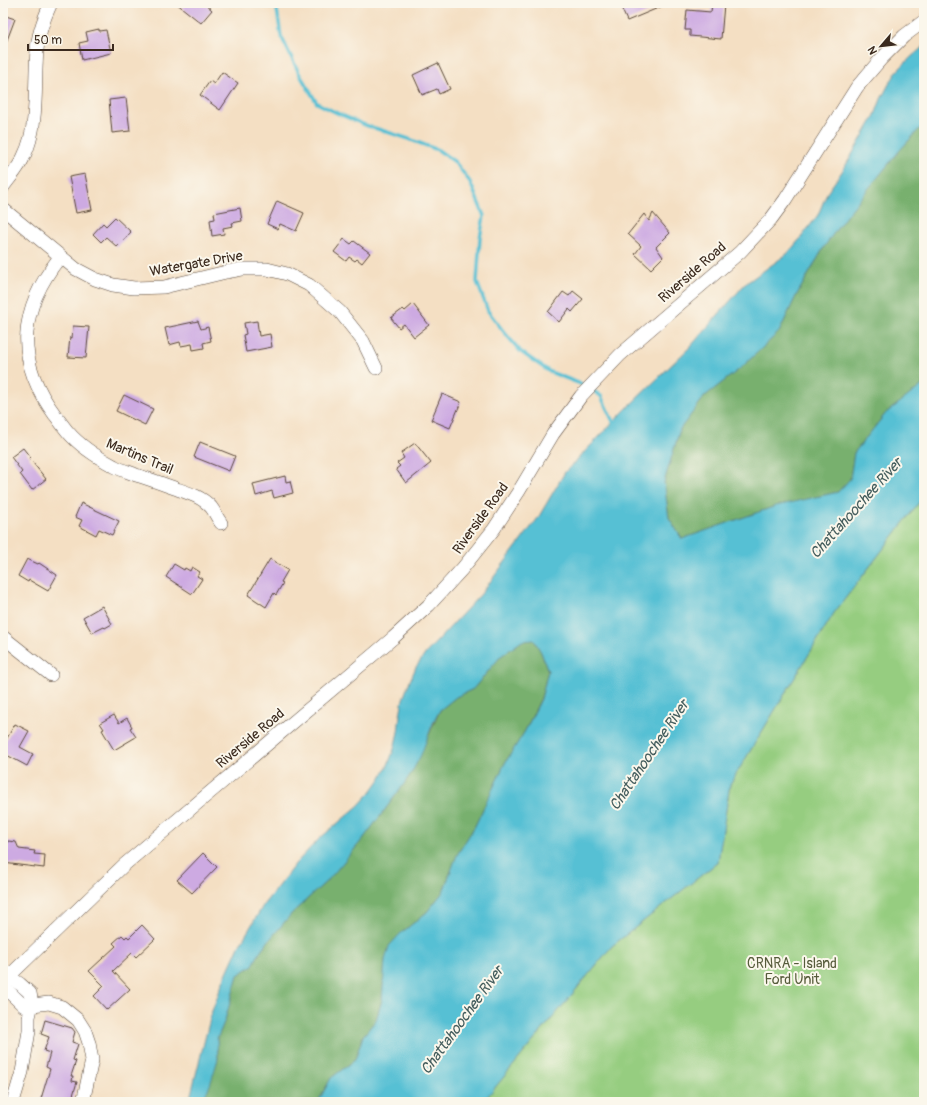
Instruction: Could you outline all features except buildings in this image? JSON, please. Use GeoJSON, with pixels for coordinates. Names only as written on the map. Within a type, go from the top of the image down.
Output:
{"type":"FeatureCollection","features":[{"type":"Feature","properties":{"kind":"street"},"geometry":{"type":"LineString","coordinates":[[3,187],[15,172],[24,157],[29,143],[34,118],[37,49],[40,31],[51,3]]}},
{"type":"Feature","properties":{"kind":"street","name":"Riverside Road"},"geometry":{"type":"LineString","coordinates":[[3,980],[124,865],[393,638],[429,605],[462,569],[494,529],[553,434],[581,396],[620,355],[740,252],[771,219],[785,200],[857,87],[881,59],[904,36],[924,21]]}},
{"type":"Feature","properties":{"kind":"street","name":"Watergate Drive"},"geometry":{"type":"LineString","coordinates":[[3,209],[76,269],[95,279],[113,285],[134,288],[164,287],[242,269],[267,269],[287,274],[309,285],[340,312],[363,341],[376,368]]}},
{"type":"Feature","properties":{"kind":"street","name":"Martins Trail"},"geometry":{"type":"LineString","coordinates":[[60,257],[48,272],[38,290],[30,310],[27,327],[27,346],[30,365],[36,384],[45,402],[68,432],[93,454],[116,467],[197,496],[211,507],[221,523]]}},
{"type":"Feature","properties":{"kind":"street"},"geometry":{"type":"LineString","coordinates":[[3,637],[51,675]]}},
{"type":"Feature","properties":{"kind":"street"},"geometry":{"type":"LineString","coordinates":[[3,980],[6,989],[24,1006],[49,1003],[62,1007],[78,1020],[89,1043],[92,1060],[83,1102]]}},
{"type":"Feature","properties":{"kind":"street"},"geometry":{"type":"LineString","coordinates":[[13,1102],[24,1058],[32,1004]]}},
{"type":"Feature","properties":{"kind":"green space"},"geometry":{"type":"Polygon","coordinates":[[[924,124],[924,384],[886,413],[854,453],[850,479],[838,492],[776,506],[682,539],[669,518],[664,482],[680,429],[705,396],[742,367],[779,332],[796,296],[824,247],[846,216],[900,150],[924,124]]]}},
{"type":"Feature","properties":{"kind":"green space","name":"CRNRA - Island Ford Unit"},"geometry":{"type":"Polygon","coordinates":[[[924,496],[924,1102],[483,1102],[612,946],[718,862],[730,784],[834,613],[924,496]]]}},
{"type":"Feature","properties":{"kind":"green space"},"geometry":{"type":"Polygon","coordinates":[[[534,640],[541,652],[548,671],[541,698],[525,731],[505,763],[475,826],[457,855],[443,892],[427,912],[400,934],[385,960],[382,1000],[376,1020],[363,1036],[355,1060],[331,1078],[318,1102],[202,1102],[218,1059],[217,1039],[225,1020],[238,975],[253,965],[261,950],[292,913],[330,878],[363,839],[413,770],[440,710],[456,697],[473,689],[501,656],[522,641],[534,640]]]}},
{"type":"Feature","properties":{"kind":"water","name":"Chattahoochee River"},"geometry":{"type":"Polygon","coordinates":[[[924,46],[924,124],[900,150],[846,216],[824,247],[796,296],[779,332],[742,367],[705,396],[680,429],[664,482],[669,518],[682,539],[776,506],[838,492],[850,479],[854,453],[886,413],[924,384],[924,496],[834,613],[730,784],[718,862],[612,946],[483,1102],[318,1102],[331,1078],[355,1060],[363,1036],[376,1020],[382,1000],[385,960],[389,946],[400,934],[427,912],[443,892],[457,855],[475,826],[505,763],[525,731],[541,699],[548,671],[541,652],[534,640],[522,641],[501,656],[473,689],[456,697],[440,710],[413,770],[363,839],[330,878],[292,913],[261,950],[253,965],[238,975],[225,1020],[217,1039],[218,1059],[210,1085],[202,1102],[189,1102],[212,1011],[238,948],[264,904],[296,863],[319,839],[358,806],[380,779],[388,765],[394,749],[403,699],[416,667],[426,653],[481,594],[538,518],[565,472],[626,409],[690,347],[745,284],[787,254],[800,239],[818,215],[827,193],[843,170],[875,115],[889,84],[898,70],[924,46]]]}},
{"type":"Feature","properties":{"kind":"waterway"},"geometry":{"type":"LineString","coordinates":[[276,3],[281,36],[300,75],[317,103],[365,125],[438,150],[455,162],[470,182],[484,216],[480,238],[477,282],[488,311],[521,352],[550,372],[586,386],[601,396],[615,426]]}}]}
